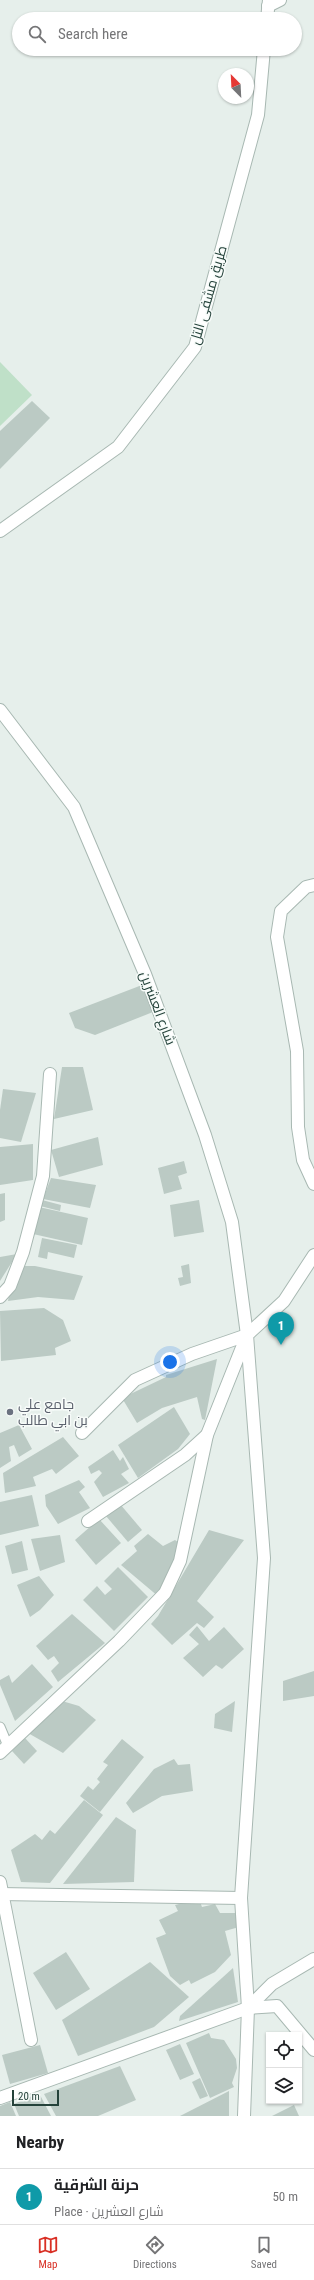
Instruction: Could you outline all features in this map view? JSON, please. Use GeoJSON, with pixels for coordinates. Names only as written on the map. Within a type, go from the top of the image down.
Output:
{"type":"FeatureCollection","features":[{"type":"Feature","properties":{"kind":"street"},"geometry":{"type":"LineString","coordinates":[[268,3],[280,0]]}},
{"type":"Feature","properties":{"kind":"street","name":"طريق مشفى التل"},"geometry":{"type":"LineString","coordinates":[[0,531],[118,447],[195,347],[258,115],[263,56]]}},
{"type":"Feature","properties":{"kind":"street","name":"شارع العشرين"},"geometry":{"type":"LineString","coordinates":[[0,710],[74,806],[145,974],[206,1134],[232,1222],[247,1335],[264,1558],[241,1898],[248,2008],[244,2116]]}},
{"type":"Feature","properties":{"kind":"street"},"geometry":{"type":"LineString","coordinates":[[314,885],[306,887],[281,911],[276,937],[298,1051],[298,1127],[303,1160],[314,1184]]}},
{"type":"Feature","properties":{"kind":"street"},"geometry":{"type":"LineString","coordinates":[[0,1297],[10,1286],[23,1252],[43,1176],[50,1074]]}},
{"type":"Feature","properties":{"kind":"street"},"geometry":{"type":"LineString","coordinates":[[82,1433],[135,1380],[192,1354],[247,1335],[284,1301],[314,1255]]}},
{"type":"Feature","properties":{"kind":"street"},"geometry":{"type":"LineString","coordinates":[[4,1750],[120,1641],[165,1592],[180,1561],[207,1435],[247,1335]]}},
{"type":"Feature","properties":{"kind":"street"},"geometry":{"type":"LineString","coordinates":[[88,1521],[185,1456],[207,1435]]}},
{"type":"Feature","properties":{"kind":"street"},"geometry":{"type":"LineString","coordinates":[[0,1882],[31,2040]]}},
{"type":"Feature","properties":{"kind":"street"},"geometry":{"type":"LineString","coordinates":[[2,1894],[241,1898]]}},
{"type":"Feature","properties":{"kind":"street"},"geometry":{"type":"LineString","coordinates":[[248,2008],[272,1984],[314,1959]]}},
{"type":"Feature","properties":{"kind":"street"},"geometry":{"type":"LineString","coordinates":[[0,2098],[248,2008],[277,2006],[314,2050]]}},
{"type":"Feature","properties":{"kind":"lane"},"geometry":{"type":"LineString","coordinates":[[0,1727],[4,1750]]}},
{"type":"Feature","properties":{"kind":"green space"},"geometry":{"type":"Polygon","coordinates":[[[0,362],[32,395],[0,426],[0,362]]]}},
{"type":"Feature","properties":{"kind":"building"},"geometry":{"type":"Polygon","coordinates":[[[32,401],[50,418],[0,469],[0,431],[32,401]]]}},
{"type":"Feature","properties":{"kind":"building"},"geometry":{"type":"Polygon","coordinates":[[[142,985],[153,1012],[95,1035],[75,1028],[69,1013],[142,985]]]}},
{"type":"Feature","properties":{"kind":"building"},"geometry":{"type":"Polygon","coordinates":[[[62,1067],[83,1067],[93,1110],[54,1119],[62,1067]]]}},
{"type":"Feature","properties":{"kind":"building"},"geometry":{"type":"Polygon","coordinates":[[[3,1089],[36,1093],[21,1142],[0,1138],[0,1110],[3,1089]]]}},
{"type":"Feature","properties":{"kind":"building"},"geometry":{"type":"Polygon","coordinates":[[[98,1137],[103,1165],[59,1177],[51,1150],[98,1137]]]}},
{"type":"Feature","properties":{"kind":"building"},"geometry":{"type":"Polygon","coordinates":[[[33,1144],[33,1180],[0,1185],[0,1147],[33,1144]]]}},
{"type":"Feature","properties":{"kind":"building"},"geometry":{"type":"Polygon","coordinates":[[[184,1161],[187,1173],[178,1176],[182,1189],[164,1194],[158,1168],[184,1161]]]}},
{"type":"Feature","properties":{"kind":"building"},"geometry":{"type":"Polygon","coordinates":[[[51,1178],[96,1185],[90,1208],[43,1199],[51,1178]]]}},
{"type":"Feature","properties":{"kind":"building"},"geometry":{"type":"Polygon","coordinates":[[[5,1193],[5,1220],[0,1222],[0,1194],[5,1193]]]}},
{"type":"Feature","properties":{"kind":"building"},"geometry":{"type":"Polygon","coordinates":[[[42,1200],[61,1205],[60,1211],[40,1206],[42,1200]]]}},
{"type":"Feature","properties":{"kind":"building"},"geometry":{"type":"Polygon","coordinates":[[[199,1200],[204,1232],[174,1237],[170,1205],[199,1200]]]}},
{"type":"Feature","properties":{"kind":"building"},"geometry":{"type":"Polygon","coordinates":[[[39,1207],[88,1218],[82,1245],[33,1234],[39,1207]]]}},
{"type":"Feature","properties":{"kind":"building"},"geometry":{"type":"Polygon","coordinates":[[[42,1238],[77,1245],[74,1258],[48,1252],[47,1259],[38,1257],[42,1238]]]}},
{"type":"Feature","properties":{"kind":"building"},"geometry":{"type":"Polygon","coordinates":[[[17,1254],[0,1281],[0,1257],[17,1254]]]}},
{"type":"Feature","properties":{"kind":"building"},"geometry":{"type":"Polygon","coordinates":[[[189,1264],[191,1283],[180,1286],[178,1278],[183,1277],[181,1266],[189,1264]]]}},
{"type":"Feature","properties":{"kind":"building"},"geometry":{"type":"Polygon","coordinates":[[[14,1266],[35,1266],[83,1276],[74,1300],[38,1297],[8,1301],[14,1266]]]}},
{"type":"Feature","properties":{"kind":"building"},"geometry":{"type":"Polygon","coordinates":[[[44,1308],[63,1320],[71,1341],[55,1348],[56,1355],[1,1361],[0,1311],[44,1308]]]}},
{"type":"Feature","properties":{"kind":"building"},"geometry":{"type":"Polygon","coordinates":[[[217,1359],[205,1420],[202,1419],[197,1397],[162,1408],[137,1423],[122,1398],[166,1377],[166,1375],[217,1359]]]}},
{"type":"Feature","properties":{"kind":"building"},"geometry":{"type":"Polygon","coordinates":[[[174,1407],[190,1434],[178,1449],[138,1478],[118,1445],[174,1407]]]}},
{"type":"Feature","properties":{"kind":"building"},"geometry":{"type":"Polygon","coordinates":[[[19,1425],[32,1449],[19,1457],[14,1445],[9,1447],[11,1461],[0,1468],[0,1433],[19,1425]]]}},
{"type":"Feature","properties":{"kind":"building"},"geometry":{"type":"Polygon","coordinates":[[[63,1437],[79,1456],[56,1474],[52,1469],[33,1477],[36,1486],[5,1493],[3,1473],[63,1437]]]}},
{"type":"Feature","properties":{"kind":"building"},"geometry":{"type":"Polygon","coordinates":[[[113,1450],[120,1461],[123,1457],[129,1469],[121,1474],[129,1483],[103,1497],[94,1482],[102,1473],[99,1470],[91,1474],[88,1467],[113,1450]]]}},
{"type":"Feature","properties":{"kind":"building"},"geometry":{"type":"Polygon","coordinates":[[[79,1480],[85,1487],[79,1492],[90,1508],[58,1524],[46,1506],[45,1495],[79,1480]]]}},
{"type":"Feature","properties":{"kind":"building"},"geometry":{"type":"Polygon","coordinates":[[[32,1495],[39,1526],[0,1535],[0,1502],[32,1495]]]}},
{"type":"Feature","properties":{"kind":"building"},"geometry":{"type":"Polygon","coordinates":[[[120,1504],[142,1530],[128,1542],[106,1516],[120,1504]]]}},
{"type":"Feature","properties":{"kind":"building"},"geometry":{"type":"Polygon","coordinates":[[[99,1519],[121,1543],[96,1565],[75,1540],[99,1519]]]}},
{"type":"Feature","properties":{"kind":"building"},"geometry":{"type":"Polygon","coordinates":[[[209,1530],[244,1540],[197,1601],[214,1617],[204,1628],[197,1623],[172,1645],[151,1624],[158,1616],[209,1530]]]}},
{"type":"Feature","properties":{"kind":"building"},"geometry":{"type":"Polygon","coordinates":[[[148,1534],[163,1546],[175,1540],[179,1543],[169,1578],[159,1597],[121,1565],[137,1551],[134,1546],[148,1534]]]}},
{"type":"Feature","properties":{"kind":"building"},"geometry":{"type":"Polygon","coordinates":[[[60,1535],[65,1562],[40,1571],[31,1539],[60,1535]]]}},
{"type":"Feature","properties":{"kind":"building"},"geometry":{"type":"Polygon","coordinates":[[[22,1541],[28,1570],[12,1574],[5,1546],[22,1541]]]}},
{"type":"Feature","properties":{"kind":"building"},"geometry":{"type":"Polygon","coordinates":[[[118,1567],[148,1597],[114,1631],[83,1600],[97,1586],[105,1595],[112,1589],[104,1581],[118,1567]]]}},
{"type":"Feature","properties":{"kind":"building"},"geometry":{"type":"Polygon","coordinates":[[[39,1576],[54,1595],[40,1610],[30,1617],[17,1585],[39,1576]]]}},
{"type":"Feature","properties":{"kind":"building"},"geometry":{"type":"Polygon","coordinates":[[[72,1614],[105,1643],[58,1682],[51,1671],[59,1663],[54,1656],[48,1660],[36,1646],[72,1614]]]}},
{"type":"Feature","properties":{"kind":"building"},"geometry":{"type":"Polygon","coordinates":[[[197,1626],[209,1641],[224,1627],[244,1649],[222,1669],[216,1665],[203,1677],[183,1658],[199,1644],[189,1635],[197,1626]]]}},
{"type":"Feature","properties":{"kind":"building"},"geometry":{"type":"Polygon","coordinates":[[[32,1664],[53,1687],[15,1721],[0,1685],[0,1680],[9,1675],[12,1683],[32,1664]]]}},
{"type":"Feature","properties":{"kind":"building"},"geometry":{"type":"Polygon","coordinates":[[[314,1671],[314,1696],[283,1701],[283,1681],[314,1671]]]}},
{"type":"Feature","properties":{"kind":"building"},"geometry":{"type":"Polygon","coordinates":[[[62,1701],[79,1706],[96,1720],[63,1753],[28,1733],[62,1701]]]}},
{"type":"Feature","properties":{"kind":"building"},"geometry":{"type":"Polygon","coordinates":[[[235,1701],[232,1732],[214,1728],[215,1714],[235,1701]]]}},
{"type":"Feature","properties":{"kind":"building"},"geometry":{"type":"Polygon","coordinates":[[[25,1738],[37,1751],[24,1764],[12,1751],[25,1738]]]}},
{"type":"Feature","properties":{"kind":"building"},"geometry":{"type":"Polygon","coordinates":[[[122,1739],[144,1757],[100,1812],[80,1796],[88,1786],[93,1790],[100,1782],[97,1779],[108,1765],[103,1762],[122,1739]]]}},
{"type":"Feature","properties":{"kind":"building"},"geometry":{"type":"Polygon","coordinates":[[[174,1759],[178,1765],[190,1764],[193,1791],[162,1796],[133,1813],[126,1803],[154,1769],[174,1759]]]}},
{"type":"Feature","properties":{"kind":"building"},"geometry":{"type":"Polygon","coordinates":[[[84,1800],[103,1815],[50,1883],[21,1882],[11,1850],[35,1834],[42,1840],[50,1830],[55,1834],[84,1800]]]}},
{"type":"Feature","properties":{"kind":"building"},"geometry":{"type":"Polygon","coordinates":[[[116,1817],[136,1830],[134,1882],[63,1884],[116,1817]]]}},
{"type":"Feature","properties":{"kind":"building"},"geometry":{"type":"Polygon","coordinates":[[[199,1899],[202,1907],[215,1904],[220,1913],[236,1913],[239,1927],[225,1931],[231,1955],[215,1972],[191,1984],[189,1980],[180,1985],[170,1976],[156,1938],[166,1934],[159,1920],[178,1911],[175,1905],[199,1899]]]}},
{"type":"Feature","properties":{"kind":"building"},"geometry":{"type":"Polygon","coordinates":[[[66,1952],[90,1989],[56,2010],[33,1973],[66,1952]]]}},
{"type":"Feature","properties":{"kind":"building"},"geometry":{"type":"Polygon","coordinates":[[[150,1962],[189,1997],[154,2027],[78,2056],[62,2020],[150,1962]]]}},
{"type":"Feature","properties":{"kind":"building"},"geometry":{"type":"Polygon","coordinates":[[[233,1968],[238,2002],[179,2021],[180,2016],[233,1968]]]}},
{"type":"Feature","properties":{"kind":"building"},"geometry":{"type":"Polygon","coordinates":[[[209,2033],[211,2038],[224,2040],[236,2059],[237,2068],[232,2083],[234,2087],[210,2098],[186,2043],[209,2033]]]}},
{"type":"Feature","properties":{"kind":"building"},"geometry":{"type":"Polygon","coordinates":[[[180,2044],[194,2074],[180,2080],[166,2050],[180,2044]]]}},
{"type":"Feature","properties":{"kind":"building"},"geometry":{"type":"Polygon","coordinates":[[[40,2045],[48,2073],[10,2084],[2,2055],[40,2045]]]}},
{"type":"Feature","properties":{"kind":"building"},"geometry":{"type":"Polygon","coordinates":[[[120,2066],[136,2100],[98,2116],[56,2116],[44,2094],[120,2066]]]}},
{"type":"Feature","properties":{"kind":"building"},"geometry":{"type":"Polygon","coordinates":[[[200,2078],[208,2096],[200,2099],[192,2082],[200,2078]]]}},
{"type":"Feature","properties":{"kind":"building"},"geometry":{"type":"Polygon","coordinates":[[[229,2091],[229,2116],[180,2116],[229,2091]]]}},
{"type":"Feature","properties":{"kind":"building"},"geometry":{"type":"Polygon","coordinates":[[[39,2093],[51,2116],[19,2116],[14,2104],[39,2093]]]}},
{"type":"Feature","properties":{"kind":"building"},"geometry":{"type":"Polygon","coordinates":[[[10,2102],[16,2116],[0,2116],[0,2106],[10,2102]]]}},
{"type":"Feature","properties":{"kind":"building"},"geometry":{"type":"Polygon","coordinates":[[[294,2105],[299,2116],[272,2116],[294,2105]]]}},
{"type":"Feature","properties":{"kind":"place","name":"حرنة الشرقية"},"geometry":{"type":"Point","coordinates":[281,1345]}},
{"type":"Feature","properties":{"kind":"place","name":"جامع علي بن ابي طالب"},"geometry":{"type":"Point","coordinates":[10,1412]}}]}
